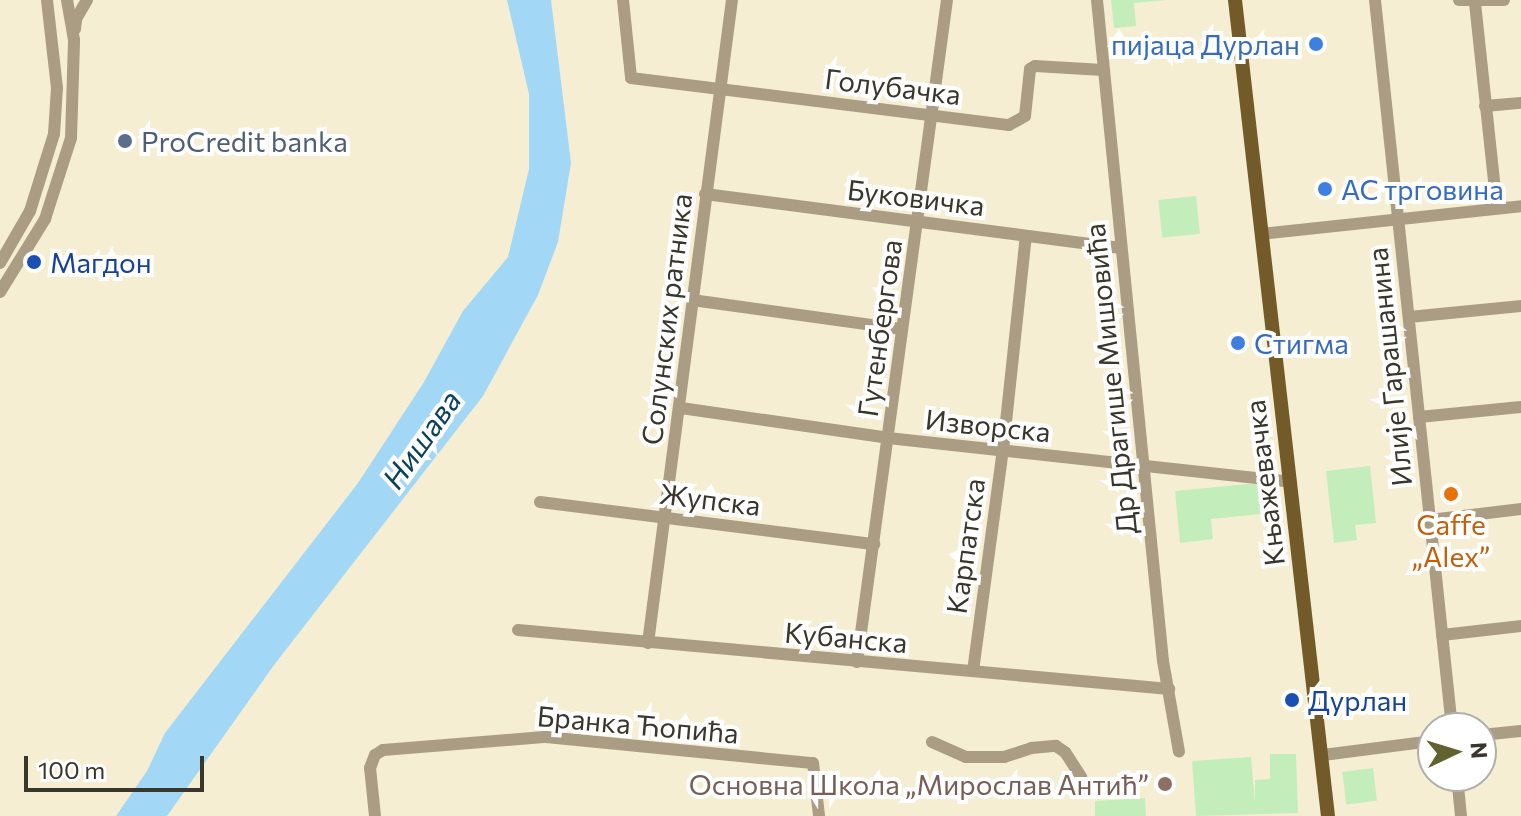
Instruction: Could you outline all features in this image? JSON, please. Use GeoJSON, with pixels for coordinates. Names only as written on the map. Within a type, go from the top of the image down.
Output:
{"type":"FeatureCollection","features":[{"type":"Feature","properties":{"kind":"main road","name":"Књажевачка"},"geometry":{"type":"LineString","coordinates":[[1235,0],[1328,816]]}},
{"type":"Feature","properties":{"kind":"street"},"geometry":{"type":"LineString","coordinates":[[67,0],[74,40]]}},
{"type":"Feature","properties":{"kind":"street"},"geometry":{"type":"LineString","coordinates":[[0,292],[45,219],[67,154],[73,114],[76,19],[87,0]]}},
{"type":"Feature","properties":{"kind":"street","name":"Голубачка"},"geometry":{"type":"LineString","coordinates":[[623,0],[631,78],[1016,124],[1025,116],[1030,69],[1035,66],[1103,70]]}},
{"type":"Feature","properties":{"kind":"street","name":"Солунских ратника"},"geometry":{"type":"LineString","coordinates":[[648,643],[732,0]]}},
{"type":"Feature","properties":{"kind":"street","name":"Гутенбергова"},"geometry":{"type":"LineString","coordinates":[[857,662],[947,0]]}},
{"type":"Feature","properties":{"kind":"street","name":"Др Драгише Мишовића"},"geometry":{"type":"LineString","coordinates":[[1097,0],[1163,661],[1179,752]]}},
{"type":"Feature","properties":{"kind":"street","name":"Илије Гарашанина"},"geometry":{"type":"LineString","coordinates":[[1375,0],[1450,712]]}},
{"type":"Feature","properties":{"kind":"street"},"geometry":{"type":"LineString","coordinates":[[1459,0],[1475,3],[1504,0]]}},
{"type":"Feature","properties":{"kind":"street"},"geometry":{"type":"LineString","coordinates":[[0,263],[30,211],[54,134],[57,88],[51,1]]}},
{"type":"Feature","properties":{"kind":"street"},"geometry":{"type":"LineString","coordinates":[[1475,3],[1497,208]]}},
{"type":"Feature","properties":{"kind":"street"},"geometry":{"type":"LineString","coordinates":[[1485,106],[1521,103]]}},
{"type":"Feature","properties":{"kind":"street","name":"Буковичка"},"geometry":{"type":"LineString","coordinates":[[705,194],[1121,248]]}},
{"type":"Feature","properties":{"kind":"street"},"geometry":{"type":"LineString","coordinates":[[1261,234],[1521,206]]}},
{"type":"Feature","properties":{"kind":"street","name":"Карпатска"},"geometry":{"type":"LineString","coordinates":[[973,671],[1003,450],[1026,236]]}},
{"type":"Feature","properties":{"kind":"street"},"geometry":{"type":"LineString","coordinates":[[692,300],[902,329]]}},
{"type":"Feature","properties":{"kind":"street"},"geometry":{"type":"LineString","coordinates":[[1409,317],[1521,306]]}},
{"type":"Feature","properties":{"kind":"street"},"geometry":{"type":"LineString","coordinates":[[1419,417],[1521,407]]}},
{"type":"Feature","properties":{"kind":"street","name":"Изворска"},"geometry":{"type":"LineString","coordinates":[[681,408],[888,438],[1291,482]]}},
{"type":"Feature","properties":{"kind":"street","name":"Жупска"},"geometry":{"type":"LineString","coordinates":[[540,502],[874,544]]}},
{"type":"Feature","properties":{"kind":"street"},"geometry":{"type":"LineString","coordinates":[[1430,520],[1521,509]]}},
{"type":"Feature","properties":{"kind":"street"},"geometry":{"type":"LineString","coordinates":[[1442,635],[1521,626]]}},
{"type":"Feature","properties":{"kind":"street","name":"Кубанска"},"geometry":{"type":"LineString","coordinates":[[518,630],[1169,689]]}},
{"type":"Feature","properties":{"kind":"street"},"geometry":{"type":"LineString","coordinates":[[1497,733],[1521,731]]}},
{"type":"Feature","properties":{"kind":"street","name":"Бранка Ћопића"},"geometry":{"type":"LineString","coordinates":[[375,816],[370,768],[375,755],[383,750],[546,737],[813,763],[819,816]]}},
{"type":"Feature","properties":{"kind":"street"},"geometry":{"type":"LineString","coordinates":[[932,742],[966,757],[1004,757],[1031,748],[1056,746],[1065,752],[1081,777]]}},
{"type":"Feature","properties":{"kind":"street"},"geometry":{"type":"LineString","coordinates":[[1323,755],[1417,743]]}},
{"type":"Feature","properties":{"kind":"street"},"geometry":{"type":"LineString","coordinates":[[1459,792],[1461,816]]}},
{"type":"Feature","properties":{"kind":"green space"},"geometry":{"type":"Polygon","coordinates":[[[1111,0],[1167,0],[1134,3],[1136,26],[1114,28],[1111,0]]]}},
{"type":"Feature","properties":{"kind":"green space"},"geometry":{"type":"Polygon","coordinates":[[[1196,196],[1200,234],[1162,238],[1158,200],[1196,196]]]}},
{"type":"Feature","properties":{"kind":"green space"},"geometry":{"type":"Polygon","coordinates":[[[1370,466],[1376,523],[1355,525],[1357,540],[1334,543],[1326,471],[1370,466]]]}},
{"type":"Feature","properties":{"kind":"green space"},"geometry":{"type":"Polygon","coordinates":[[[1258,483],[1261,514],[1211,519],[1213,539],[1180,543],[1175,491],[1258,483]]]}},
{"type":"Feature","properties":{"kind":"green space"},"geometry":{"type":"Polygon","coordinates":[[[1270,754],[1296,754],[1298,813],[1196,816],[1192,761],[1251,757],[1255,802],[1255,780],[1270,779],[1270,754]]]}},
{"type":"Feature","properties":{"kind":"green space"},"geometry":{"type":"Polygon","coordinates":[[[1373,768],[1377,801],[1346,805],[1342,772],[1373,768]]]}},
{"type":"Feature","properties":{"kind":"green space"},"geometry":{"type":"Polygon","coordinates":[[[1145,798],[1146,816],[1095,816],[1095,801],[1145,798]]]}},
{"type":"Feature","properties":{"kind":"water","name":"Нишава"},"geometry":{"type":"Polygon","coordinates":[[[507,0],[551,0],[571,163],[558,242],[538,295],[483,396],[274,665],[167,816],[116,816],[147,771],[165,733],[358,483],[424,382],[463,311],[508,257],[529,169],[529,94],[507,0]]]}},
{"type":"Feature","properties":{"kind":"place","name":"пијаца Дурлан"},"geometry":{"type":"Point","coordinates":[1316,44]}},
{"type":"Feature","properties":{"kind":"place","name":"ProCredit banka"},"geometry":{"type":"Point","coordinates":[125,141]}},
{"type":"Feature","properties":{"kind":"place","name":"АС трговина"},"geometry":{"type":"Point","coordinates":[1325,189]}},
{"type":"Feature","properties":{"kind":"place","name":"Магдон"},"geometry":{"type":"Point","coordinates":[34,262]}},
{"type":"Feature","properties":{"kind":"place","name":"Стигма"},"geometry":{"type":"Point","coordinates":[1238,343]}},
{"type":"Feature","properties":{"kind":"place","name":"Caffe „Alex”"},"geometry":{"type":"Point","coordinates":[1451,494]}},
{"type":"Feature","properties":{"kind":"place","name":"Дурлан"},"geometry":{"type":"Point","coordinates":[1292,700]}},
{"type":"Feature","properties":{"kind":"place","name":"Основна Школа „Мирослав Антић”"},"geometry":{"type":"Point","coordinates":[1165,784]}}]}
